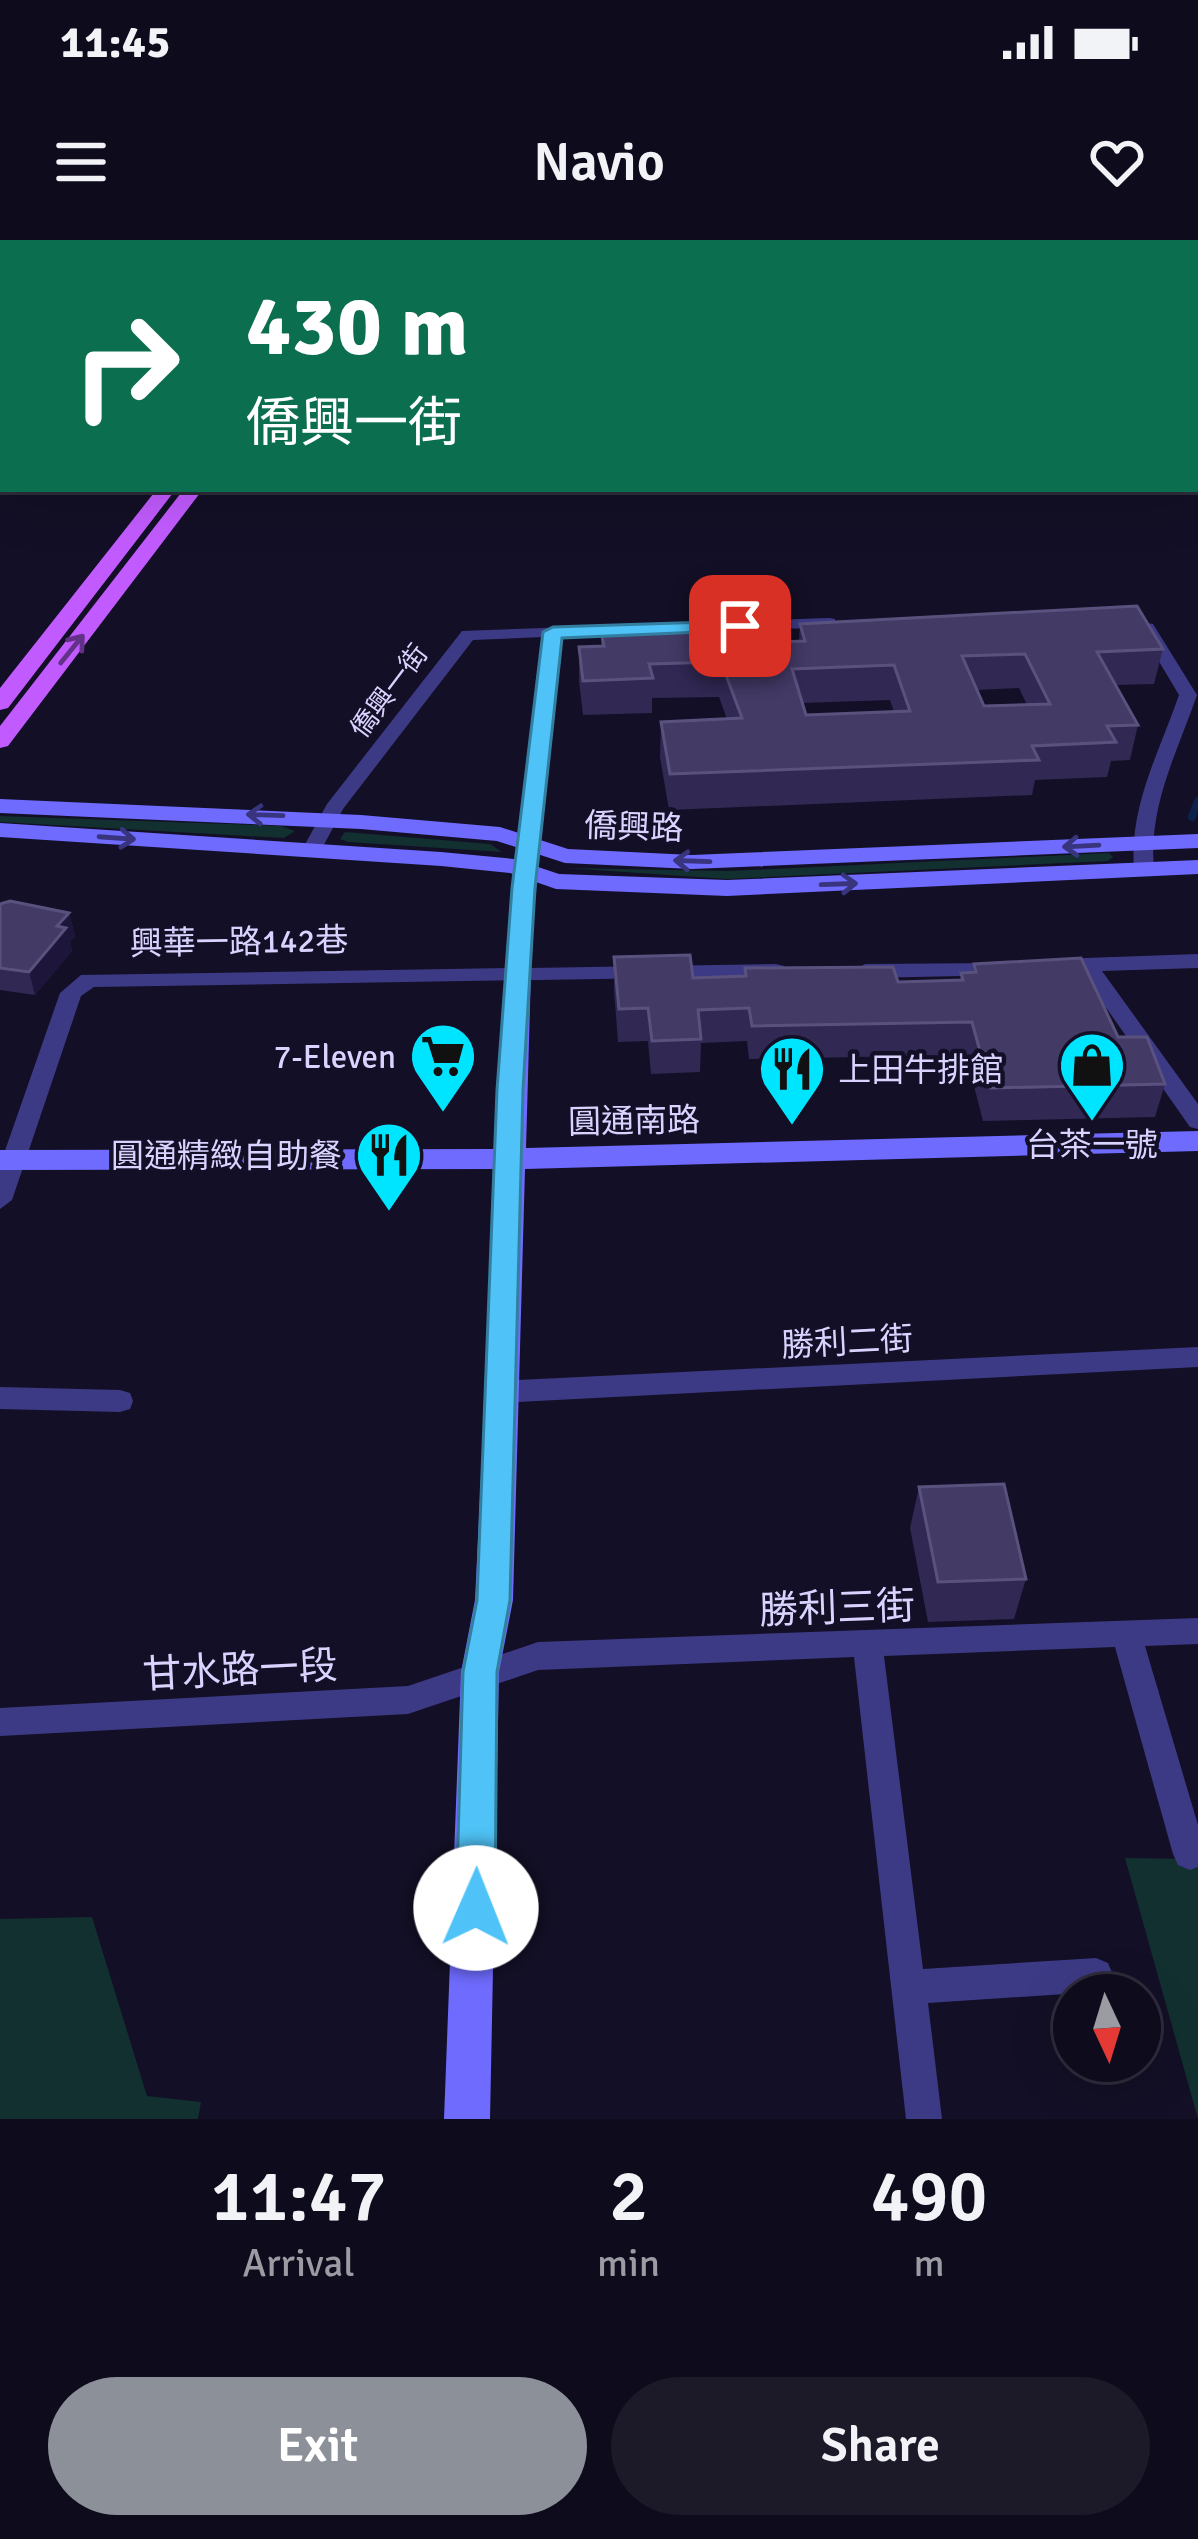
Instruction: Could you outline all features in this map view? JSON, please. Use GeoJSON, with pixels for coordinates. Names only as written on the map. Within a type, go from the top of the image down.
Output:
{"type":"FeatureCollection","features":[{"type":"Feature","properties":{"kind":"main road"},"geometry":{"type":"LineString","coordinates":[[0,703],[165,492]]}},
{"type":"Feature","properties":{"kind":"main road"},"geometry":{"type":"LineString","coordinates":[[0,742],[192,492]]}},
{"type":"Feature","properties":{"kind":"street"},"geometry":{"type":"LineString","coordinates":[[1129,616],[1145,626],[1188,695],[1142,856]]}},
{"type":"Feature","properties":{"kind":"street","name":"僑興一街"},"geometry":{"type":"LineString","coordinates":[[312,850],[328,819],[460,640],[553,632],[853,622]]}},
{"type":"Feature","properties":{"kind":"street"},"geometry":{"type":"LineString","coordinates":[[467,2119],[480,1672],[494,1600],[518,970],[553,632]]}},
{"type":"Feature","properties":{"kind":"street","name":"僑興路"},"geometry":{"type":"LineString","coordinates":[[0,806],[328,819],[494,833],[556,881],[728,888],[1142,856],[1198,841]]}},
{"type":"Feature","properties":{"kind":"street","name":"僑興路"},"geometry":{"type":"LineString","coordinates":[[0,830],[312,850],[528,857]]}},
{"type":"Feature","properties":{"kind":"street","name":"僑興路"},"geometry":{"type":"LineString","coordinates":[[1142,856],[1198,867]]}},
{"type":"Feature","properties":{"kind":"street"},"geometry":{"type":"LineString","coordinates":[[838,971],[969,972],[1198,961]]}},
{"type":"Feature","properties":{"kind":"street"},"geometry":{"type":"LineString","coordinates":[[1086,964],[1198,1121]]}},
{"type":"Feature","properties":{"kind":"street","name":"興華一路142巷"},"geometry":{"type":"LineString","coordinates":[[0,1200],[6,1160],[71,993],[89,980],[518,970],[792,971]]}},
{"type":"Feature","properties":{"kind":"street","name":"圓通南路"},"geometry":{"type":"LineString","coordinates":[[6,1160],[508,1159],[1198,1141]]}},
{"type":"Feature","properties":{"kind":"street","name":"勝利二街"},"geometry":{"type":"LineString","coordinates":[[499,1392],[1198,1357]]}},
{"type":"Feature","properties":{"kind":"street"},"geometry":{"type":"LineString","coordinates":[[0,1398],[120,1401]]}},
{"type":"Feature","properties":{"kind":"street","name":"勝利三街"},"geometry":{"type":"LineString","coordinates":[[480,1672],[538,1656],[1198,1631]]}},
{"type":"Feature","properties":{"kind":"street"},"geometry":{"type":"LineString","coordinates":[[1126,1634],[1190,1854]]}},
{"type":"Feature","properties":{"kind":"street"},"geometry":{"type":"LineString","coordinates":[[868,1646],[924,2119]]}},
{"type":"Feature","properties":{"kind":"street","name":"甘水路一段"},"geometry":{"type":"LineString","coordinates":[[0,1722],[222,1714],[408,1700],[480,1672]]}},
{"type":"Feature","properties":{"kind":"street"},"geometry":{"type":"LineString","coordinates":[[908,1987],[1053,1978]]}},
{"type":"Feature","properties":{"kind":"green space"},"geometry":{"type":"Polygon","coordinates":[[[0,816],[281,826],[295,831],[284,838],[0,822],[0,816]]]}},
{"type":"Feature","properties":{"kind":"green space"},"geometry":{"type":"Polygon","coordinates":[[[345,832],[490,844],[502,852],[348,842],[340,839],[345,832]]]}},
{"type":"Feature","properties":{"kind":"green space"},"geometry":{"type":"Polygon","coordinates":[[[1109,853],[1113,857],[1108,861],[727,879],[566,868],[728,871],[1109,853]]]}},
{"type":"Feature","properties":{"kind":"green space"},"geometry":{"type":"Polygon","coordinates":[[[1125,1858],[1198,1859],[1198,2119],[1161,1974],[1125,1858]]]}},
{"type":"Feature","properties":{"kind":"green space"},"geometry":{"type":"Polygon","coordinates":[[[92,1917],[147,2096],[201,2102],[198,2119],[0,2119],[0,1919],[92,1917]]]}},
{"type":"Feature","properties":{"kind":"building"},"geometry":{"type":"Polygon","coordinates":[[[1137,606],[1163,649],[1097,652],[1138,725],[1107,726],[1116,742],[1032,746],[1039,760],[670,774],[661,722],[742,718],[721,662],[649,664],[653,678],[583,681],[579,647],[604,646],[601,631],[750,626],[756,643],[805,641],[800,624],[1137,606]],[[1025,654],[962,656],[984,706],[1050,704],[1025,654]],[[894,665],[792,669],[806,715],[910,711],[894,665]]]}},
{"type":"Feature","properties":{"kind":"building"},"geometry":{"type":"Polygon","coordinates":[[[10,901],[69,913],[57,926],[66,928],[29,972],[0,968],[0,904],[10,901]]]}},
{"type":"Feature","properties":{"kind":"building"},"geometry":{"type":"Polygon","coordinates":[[[690,955],[693,978],[746,976],[745,968],[893,967],[898,982],[963,980],[961,973],[976,972],[974,964],[1081,958],[1118,1037],[1147,1037],[1165,1084],[990,1088],[972,1022],[752,1026],[749,1008],[698,1010],[701,1039],[652,1041],[648,1008],[619,1009],[614,957],[690,955]]]}},
{"type":"Feature","properties":{"kind":"building"},"geometry":{"type":"Polygon","coordinates":[[[1004,1484],[1026,1579],[938,1582],[919,1487],[1004,1484]]]}},
{"type":"Feature","properties":{"kind":"waterway"},"geometry":{"type":"LineString","coordinates":[[1192,817],[1198,801]]}},
{"type":"Feature","properties":{"kind":"place","name":"7-Eleven"},"geometry":{"type":"Point","coordinates":[443,1115]}},
{"type":"Feature","properties":{"kind":"place","name":"台茶一號"},"geometry":{"type":"Point","coordinates":[1092,1124]}},
{"type":"Feature","properties":{"kind":"place","name":"上田牛排館"},"geometry":{"type":"Point","coordinates":[792,1128]}},
{"type":"Feature","properties":{"kind":"place","name":"圓通精緻自助餐"},"geometry":{"type":"Point","coordinates":[389,1214]}},
{"type":"Feature","properties":{"kind":"route"},"geometry":{"type":"LineString","coordinates":[[476,1908],[480,1672],[494,1600],[510,1090],[524,888],[553,632],[740,626]]}}]}
